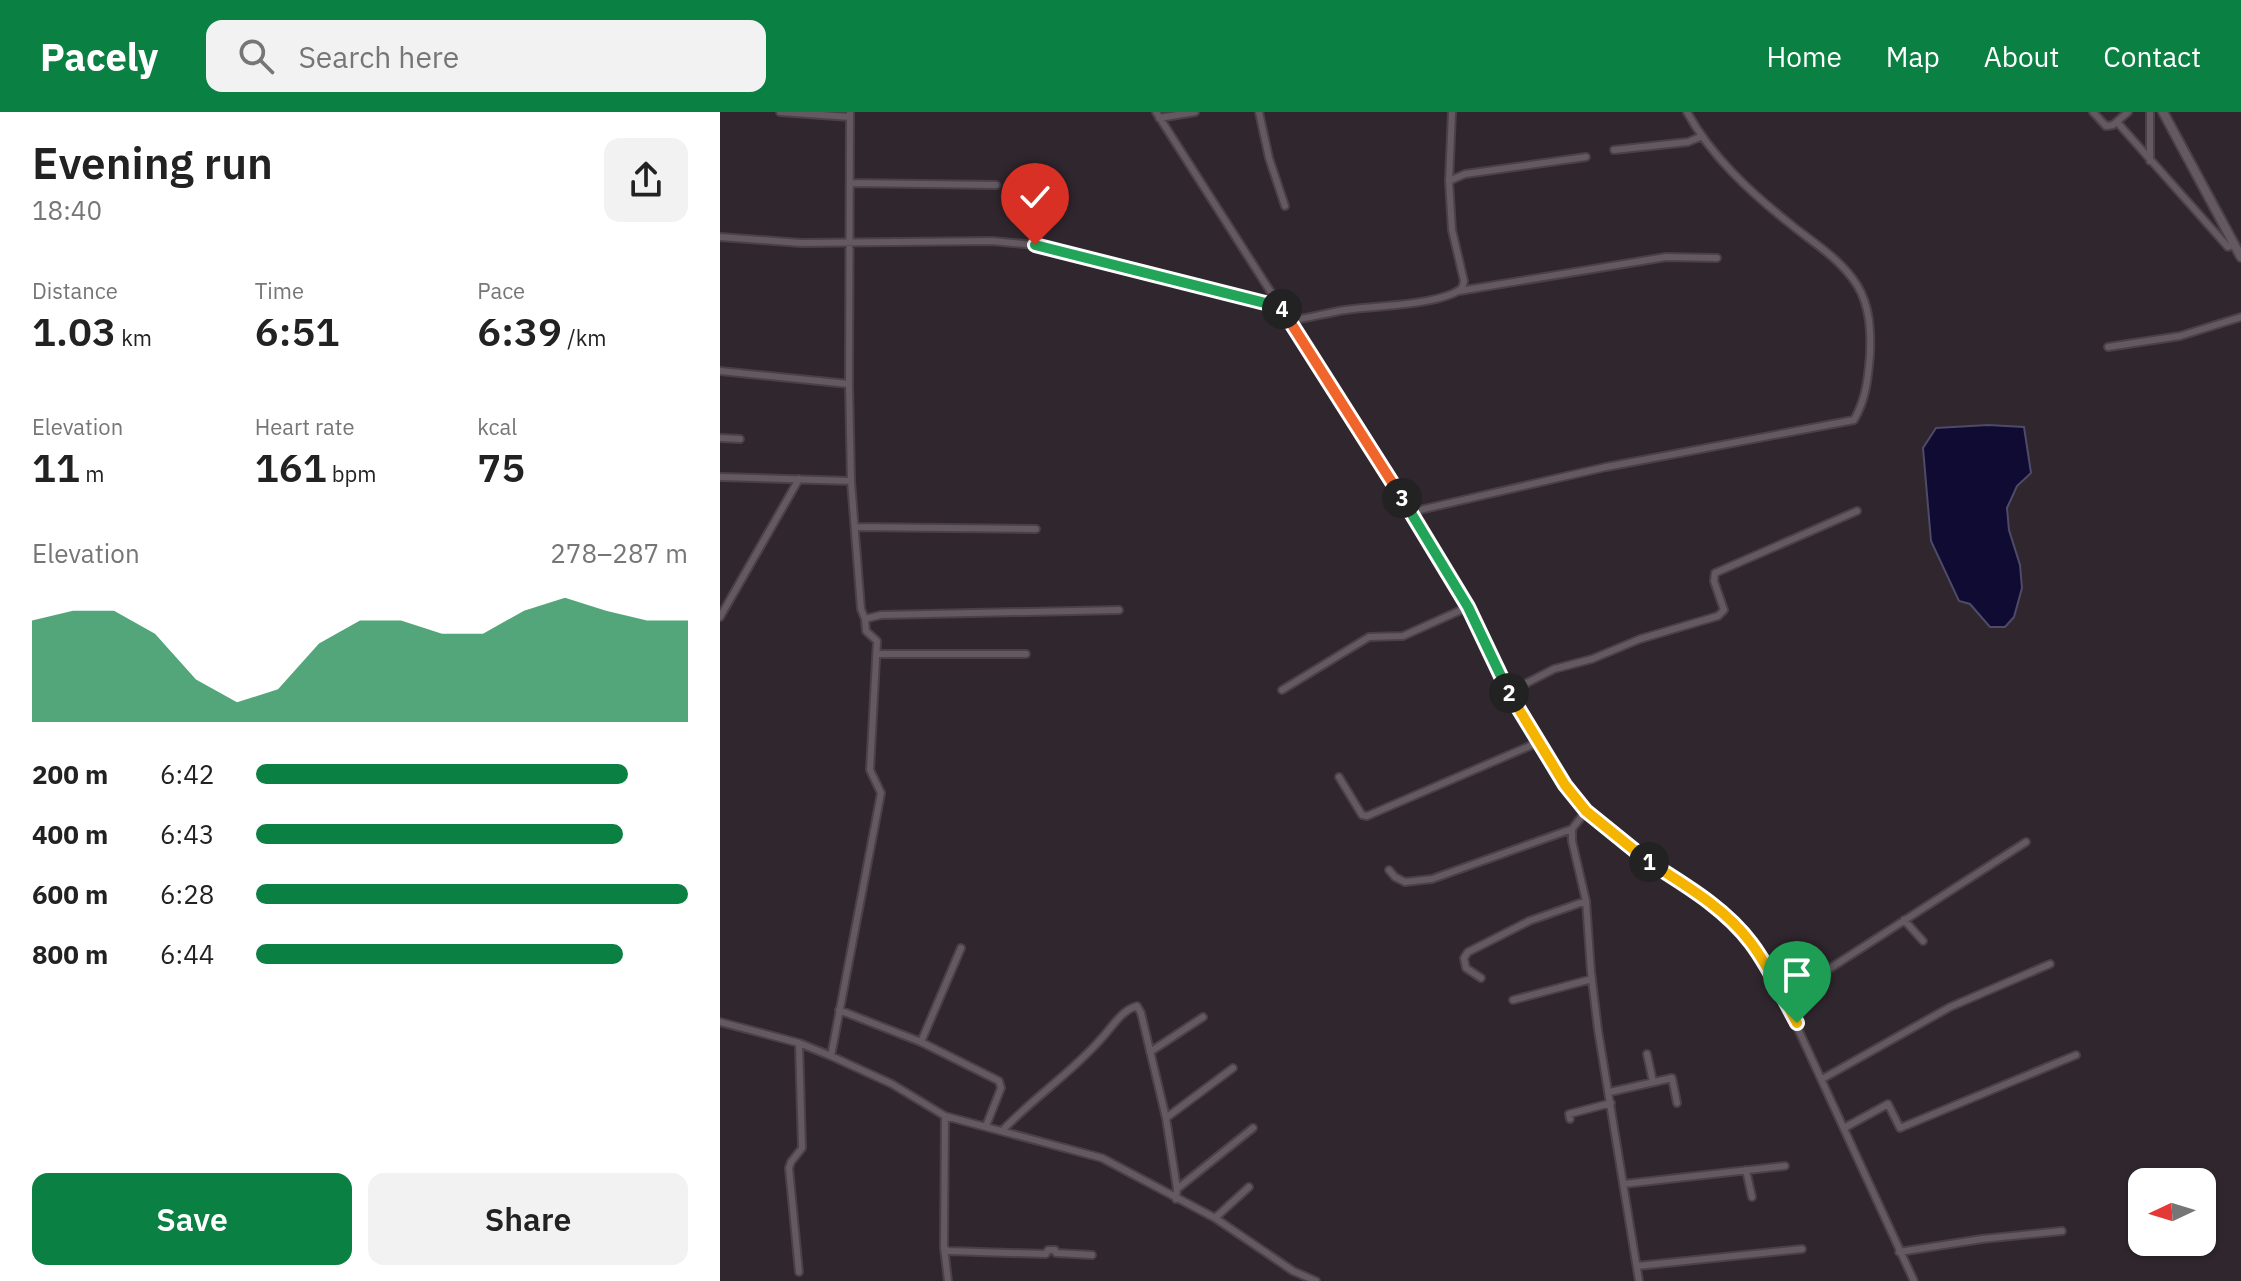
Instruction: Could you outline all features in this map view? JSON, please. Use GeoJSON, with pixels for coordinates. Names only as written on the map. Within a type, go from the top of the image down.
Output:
{"type":"FeatureCollection","features":[{"type":"Feature","properties":{"kind":"street"},"geometry":{"type":"LineString","coordinates":[[780,112],[850,114],[851,481],[861,609],[866,631],[877,641],[870,770],[881,793],[831,1056]]}},
{"type":"Feature","properties":{"kind":"street"},"geometry":{"type":"LineString","coordinates":[[1195,112],[1158,115],[1411,512],[1468,607],[1509,692],[1565,785],[1586,811],[1612,834],[1737,927],[1775,979],[1914,1281]]}},
{"type":"Feature","properties":{"kind":"street"},"geometry":{"type":"LineString","coordinates":[[1259,112],[1269,158],[1285,206]]}},
{"type":"Feature","properties":{"kind":"street"},"geometry":{"type":"LineString","coordinates":[[1452,112],[1449,181],[1452,230],[1464,281],[1459,291]]}},
{"type":"Feature","properties":{"kind":"street"},"geometry":{"type":"LineString","coordinates":[[1411,512],[1606,467],[1854,420],[1866,392],[1871,338],[1868,309],[1856,284],[1825,250],[1752,191],[1700,137],[1687,112]]}},
{"type":"Feature","properties":{"kind":"street"},"geometry":{"type":"LineString","coordinates":[[2093,112],[2106,126],[2117,122],[2128,112]]}},
{"type":"Feature","properties":{"kind":"street"},"geometry":{"type":"LineString","coordinates":[[2150,112],[2150,161]]}},
{"type":"Feature","properties":{"kind":"street"},"geometry":{"type":"LineString","coordinates":[[2163,112],[2241,257]]}},
{"type":"Feature","properties":{"kind":"street"},"geometry":{"type":"LineString","coordinates":[[2117,122],[2228,247],[2235,244]]}},
{"type":"Feature","properties":{"kind":"street"},"geometry":{"type":"LineString","coordinates":[[1614,150],[1688,142],[1700,137]]}},
{"type":"Feature","properties":{"kind":"street"},"geometry":{"type":"LineString","coordinates":[[1449,181],[1465,174],[1586,157]]}},
{"type":"Feature","properties":{"kind":"street"},"geometry":{"type":"LineString","coordinates":[[850,183],[996,185]]}},
{"type":"Feature","properties":{"kind":"street"},"geometry":{"type":"LineString","coordinates":[[720,237],[850,243],[992,241],[1035,245],[1281,307]]}},
{"type":"Feature","properties":{"kind":"street"},"geometry":{"type":"LineString","coordinates":[[1289,321],[1345,310],[1411,303],[1459,291],[1666,257],[1717,258]]}},
{"type":"Feature","properties":{"kind":"street"},"geometry":{"type":"LineString","coordinates":[[2108,347],[2180,336],[2241,317]]}},
{"type":"Feature","properties":{"kind":"street"},"geometry":{"type":"LineString","coordinates":[[720,371],[849,384]]}},
{"type":"Feature","properties":{"kind":"street"},"geometry":{"type":"LineString","coordinates":[[720,438],[740,439]]}},
{"type":"Feature","properties":{"kind":"street"},"geometry":{"type":"LineString","coordinates":[[720,477],[851,481]]}},
{"type":"Feature","properties":{"kind":"street"},"geometry":{"type":"LineString","coordinates":[[720,617],[799,479]]}},
{"type":"Feature","properties":{"kind":"street"},"geometry":{"type":"LineString","coordinates":[[1509,692],[1554,669],[1718,616],[1724,610],[1714,581],[1715,573],[1857,511]]}},
{"type":"Feature","properties":{"kind":"street"},"geometry":{"type":"LineString","coordinates":[[855,527],[1036,529]]}},
{"type":"Feature","properties":{"kind":"street"},"geometry":{"type":"LineString","coordinates":[[1282,690],[1369,637],[1403,636],[1468,607]]}},
{"type":"Feature","properties":{"kind":"street"},"geometry":{"type":"LineString","coordinates":[[865,619],[881,615],[1119,610]]}},
{"type":"Feature","properties":{"kind":"street"},"geometry":{"type":"LineString","coordinates":[[877,654],[1026,654]]}},
{"type":"Feature","properties":{"kind":"street"},"geometry":{"type":"LineString","coordinates":[[1339,777],[1362,815],[1367,816],[1539,742]]}},
{"type":"Feature","properties":{"kind":"street"},"geometry":{"type":"LineString","coordinates":[[1389,870],[1405,882],[1432,879],[1572,829],[1586,811]]}},
{"type":"Feature","properties":{"kind":"street"},"geometry":{"type":"LineString","coordinates":[[1572,829],[1586,901],[1592,979],[1639,1281]]}},
{"type":"Feature","properties":{"kind":"street"},"geometry":{"type":"LineString","coordinates":[[1784,998],[2026,842]]}},
{"type":"Feature","properties":{"kind":"street"},"geometry":{"type":"LineString","coordinates":[[1481,978],[1466,968],[1464,958],[1468,952],[1529,921],[1586,901]]}},
{"type":"Feature","properties":{"kind":"street"},"geometry":{"type":"LineString","coordinates":[[1904,920],[1923,941]]}},
{"type":"Feature","properties":{"kind":"street"},"geometry":{"type":"LineString","coordinates":[[921,1042],[961,948]]}},
{"type":"Feature","properties":{"kind":"street"},"geometry":{"type":"LineString","coordinates":[[1822,1079],[1950,1007],[2050,964]]}},
{"type":"Feature","properties":{"kind":"street"},"geometry":{"type":"LineString","coordinates":[[1513,1000],[1592,979]]}},
{"type":"Feature","properties":{"kind":"street"},"geometry":{"type":"LineString","coordinates":[[1003,1130],[1134,1006],[1141,1013],[1166,1118],[1176,1199]]}},
{"type":"Feature","properties":{"kind":"street"},"geometry":{"type":"LineString","coordinates":[[839,1010],[921,1042],[999,1081],[1001,1088],[986,1126]]}},
{"type":"Feature","properties":{"kind":"street"},"geometry":{"type":"LineString","coordinates":[[1150,1052],[1203,1017]]}},
{"type":"Feature","properties":{"kind":"street"},"geometry":{"type":"LineString","coordinates":[[720,1022],[799,1043],[831,1056],[892,1084],[945,1116],[1102,1158],[1215,1218],[1293,1271],[1316,1281]]}},
{"type":"Feature","properties":{"kind":"street"},"geometry":{"type":"LineString","coordinates":[[799,1043],[802,1148],[789,1168],[799,1272]]}},
{"type":"Feature","properties":{"kind":"street"},"geometry":{"type":"LineString","coordinates":[[1647,1054],[1653,1082]]}},
{"type":"Feature","properties":{"kind":"street"},"geometry":{"type":"LineString","coordinates":[[1844,1128],[1888,1104],[1900,1128],[2076,1055]]}},
{"type":"Feature","properties":{"kind":"street"},"geometry":{"type":"LineString","coordinates":[[1166,1118],[1233,1068]]}},
{"type":"Feature","properties":{"kind":"street"},"geometry":{"type":"LineString","coordinates":[[1610,1092],[1672,1078],[1677,1103]]}},
{"type":"Feature","properties":{"kind":"street"},"geometry":{"type":"LineString","coordinates":[[1570,1119],[1569,1114],[1611,1103]]}},
{"type":"Feature","properties":{"kind":"street"},"geometry":{"type":"LineString","coordinates":[[945,1116],[944,1248],[948,1281]]}},
{"type":"Feature","properties":{"kind":"street"},"geometry":{"type":"LineString","coordinates":[[1177,1189],[1253,1128]]}},
{"type":"Feature","properties":{"kind":"street"},"geometry":{"type":"LineString","coordinates":[[1624,1184],[1785,1166]]}},
{"type":"Feature","properties":{"kind":"street"},"geometry":{"type":"LineString","coordinates":[[1746,1170],[1752,1197]]}},
{"type":"Feature","properties":{"kind":"street"},"geometry":{"type":"LineString","coordinates":[[1215,1218],[1249,1187]]}},
{"type":"Feature","properties":{"kind":"street"},"geometry":{"type":"LineString","coordinates":[[1899,1252],[2062,1231]]}},
{"type":"Feature","properties":{"kind":"street"},"geometry":{"type":"LineString","coordinates":[[944,1248],[948,1251],[1046,1254],[1048,1250],[1055,1250],[1056,1253],[1092,1255]]}},
{"type":"Feature","properties":{"kind":"street"},"geometry":{"type":"LineString","coordinates":[[1637,1266],[1802,1249]]}},
{"type":"Feature","properties":{"kind":"shaded area"},"geometry":{"type":"Polygon","coordinates":[[[1988,425],[2024,427],[2031,473],[2017,486],[2007,508],[2022,588],[2014,617],[2005,627],[1990,627],[1970,604],[1959,601],[1931,541],[1923,448],[1936,428],[1988,425]]]}},
{"type":"Feature","properties":{"kind":"route"},"geometry":{"type":"LineString","coordinates":[[1035,245],[1281,307],[1444,565],[1509,692],[1565,785],[1586,811],[1612,834],[1686,886],[1737,927],[1775,979],[1797,1023]]}}]}
